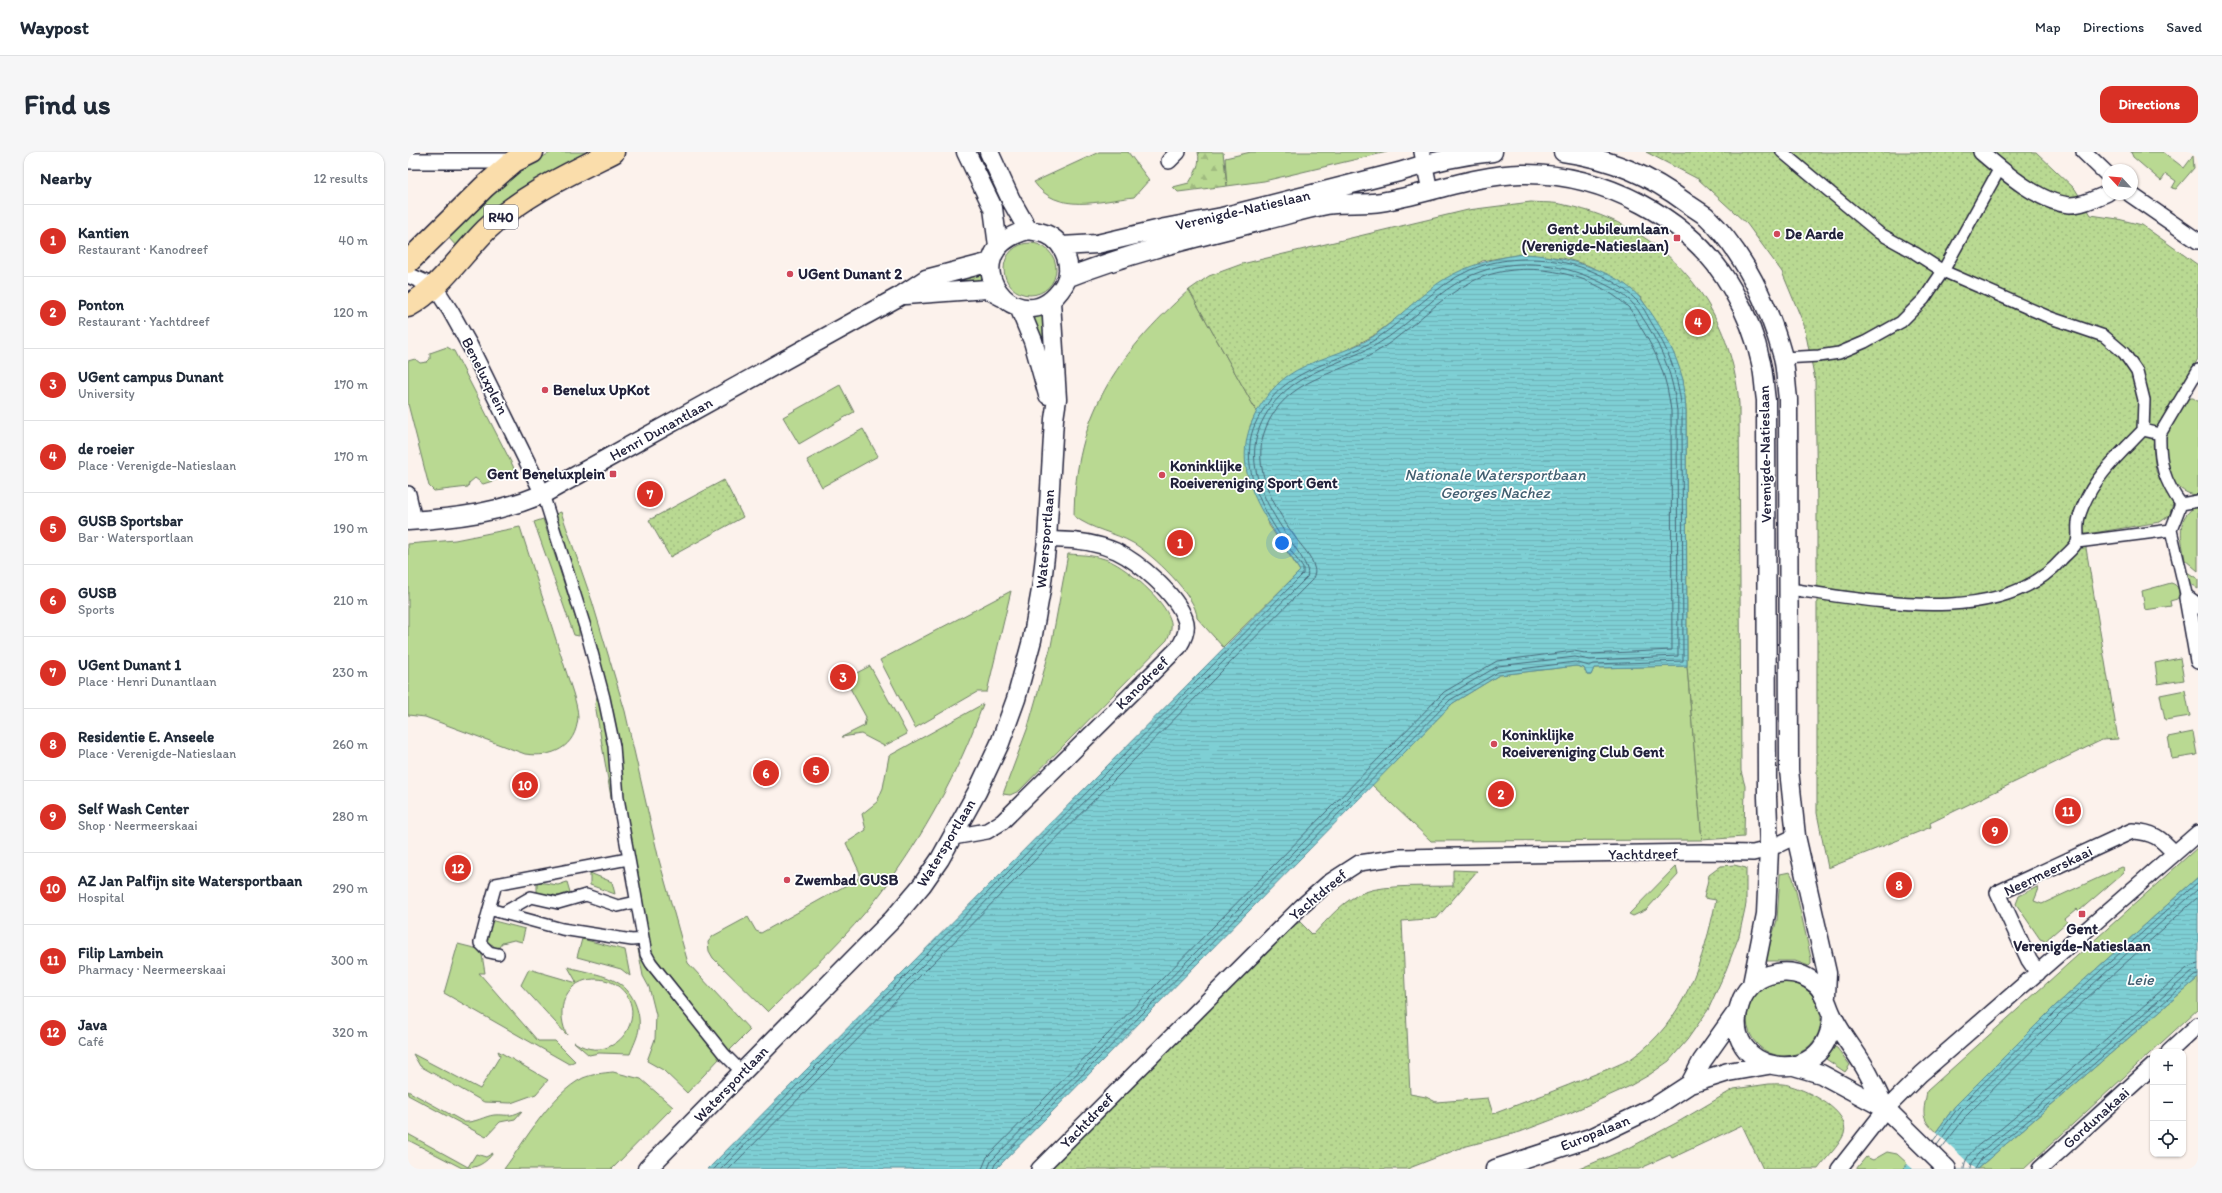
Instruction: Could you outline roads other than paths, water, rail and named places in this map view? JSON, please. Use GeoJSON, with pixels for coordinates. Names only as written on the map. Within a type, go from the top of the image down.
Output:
{"type":"FeatureCollection","features":[{"type":"Feature","properties":{"kind":"main road","name":"R40"},"geometry":{"type":"LineString","coordinates":[[408,306],[435,287],[486,230],[508,211],[547,185],[613,152]]}},
{"type":"Feature","properties":{"kind":"main road","name":"R40"},"geometry":{"type":"LineString","coordinates":[[408,262],[443,226],[523,156]]}},
{"type":"Feature","properties":{"kind":"street"},"geometry":{"type":"LineString","coordinates":[[966,152],[993,208],[995,254],[992,281],[1002,297],[1019,307],[1028,309],[1042,306],[1056,297],[1069,277],[1066,256],[1061,246],[1046,234],[1028,230],[1011,235],[995,254]]}},
{"type":"Feature","properties":{"kind":"street"},"geometry":{"type":"LineString","coordinates":[[989,152],[1011,200],[1028,230]]}},
{"type":"Feature","properties":{"kind":"street","name":"Verenigde-Natieslaan"},"geometry":{"type":"LineString","coordinates":[[1061,246],[1097,244],[1165,228],[1222,217],[1399,172],[1423,158],[1493,152]]}},
{"type":"Feature","properties":{"kind":"street","name":"Verenigde-Natieslaan"},"geometry":{"type":"LineString","coordinates":[[1563,152],[1606,161],[1640,174],[1664,186],[1705,216],[1726,241],[1752,278],[1765,306],[1783,358],[1788,399],[1789,770],[1796,836],[1827,973],[1826,996],[1832,1016],[1864,1066],[1886,1109]]}},
{"type":"Feature","properties":{"kind":"street"},"geometry":{"type":"LineString","coordinates":[[1782,152],[1879,233],[1915,252],[1943,271],[2051,318],[2104,336],[2124,353],[2137,372],[2144,400],[2142,430],[2107,468],[2089,494],[2078,523],[2077,542],[2050,572],[2018,590],[1981,601],[1943,603],[1882,601],[1789,589]]}},
{"type":"Feature","properties":{"kind":"street"},"geometry":{"type":"LineString","coordinates":[[1981,152],[2025,186],[2050,200],[2070,204],[2090,201],[2102,196]]}},
{"type":"Feature","properties":{"kind":"street"},"geometry":{"type":"LineString","coordinates":[[2084,152],[2102,169]]}},
{"type":"Feature","properties":{"kind":"street"},"geometry":{"type":"LineString","coordinates":[[408,161],[523,156]]}},
{"type":"Feature","properties":{"kind":"street"},"geometry":{"type":"LineString","coordinates":[[1423,158],[1430,191]]}},
{"type":"Feature","properties":{"kind":"street"},"geometry":{"type":"LineString","coordinates":[[1783,358],[1819,356],[1838,353],[1865,342],[1901,322],[1924,299],[1943,271],[2000,168]]}},
{"type":"Feature","properties":{"kind":"street","name":"Verenigde-Natieslaan"},"geometry":{"type":"LineString","coordinates":[[1069,277],[1102,264],[1162,246],[1328,205],[1380,202],[1486,178],[1519,174],[1550,175],[1598,185],[1630,198],[1690,237],[1709,257],[1732,289],[1742,308],[1761,362],[1766,400],[1767,797],[1769,849],[1766,914],[1752,984]]}},
{"type":"Feature","properties":{"kind":"street"},"geometry":{"type":"LineString","coordinates":[[2138,200],[2198,241]]}},
{"type":"Feature","properties":{"kind":"street","name":"Henri Dunantlaan"},"geometry":{"type":"LineString","coordinates":[[411,521],[496,511],[543,494],[900,296],[926,279],[995,254]]}},
{"type":"Feature","properties":{"kind":"street"},"geometry":{"type":"LineString","coordinates":[[408,275],[435,287]]}},
{"type":"Feature","properties":{"kind":"street","name":"Beneluxplein"},"geometry":{"type":"LineString","coordinates":[[435,287],[470,346],[543,494]]}},
{"type":"Feature","properties":{"kind":"street","name":"Henri Dunantlaan"},"geometry":{"type":"LineString","coordinates":[[900,296],[987,289],[1002,297]]}},
{"type":"Feature","properties":{"kind":"street","name":"Watersportlaan"},"geometry":{"type":"LineString","coordinates":[[647,1169],[893,919],[922,885],[953,837],[1000,743],[1016,699],[1032,640],[1041,590],[1047,540],[1054,420],[1057,399],[1051,301]]}},
{"type":"Feature","properties":{"kind":"street","name":"Watersportlaan"},"geometry":{"type":"LineString","coordinates":[[1019,307],[1033,340],[1054,420]]}},
{"type":"Feature","properties":{"kind":"street"},"geometry":{"type":"LineString","coordinates":[[2181,504],[2166,480],[2161,460],[2160,434],[2198,370]]}},
{"type":"Feature","properties":{"kind":"street"},"geometry":{"type":"LineString","coordinates":[[2142,430],[2160,434]]}},
{"type":"Feature","properties":{"kind":"street"},"geometry":{"type":"LineString","coordinates":[[408,494],[411,521]]}},
{"type":"Feature","properties":{"kind":"street"},"geometry":{"type":"LineString","coordinates":[[543,494],[586,630],[604,698],[614,746],[618,798],[628,859],[646,954],[651,964],[724,1054],[742,1072]]}},
{"type":"Feature","properties":{"kind":"street"},"geometry":{"type":"LineString","coordinates":[[2181,504],[2198,501]]}},
{"type":"Feature","properties":{"kind":"street"},"geometry":{"type":"LineString","coordinates":[[2181,504],[2171,530],[2192,602],[2198,661]]}},
{"type":"Feature","properties":{"kind":"street"},"geometry":{"type":"LineString","coordinates":[[2077,542],[2171,530]]}},
{"type":"Feature","properties":{"kind":"street","name":"Kanodreef"},"geometry":{"type":"LineString","coordinates":[[953,837],[988,831],[1002,822],[1179,647],[1186,633],[1185,619],[1170,595],[1154,577],[1135,562],[1115,551],[1092,543],[1047,540]]}},
{"type":"Feature","properties":{"kind":"street","name":"Neermeerskaai"},"geometry":{"type":"LineString","coordinates":[[2038,973],[2030,960],[1998,893],[2132,831],[2146,832],[2163,841],[2174,854]]}},
{"type":"Feature","properties":{"kind":"street"},"geometry":{"type":"LineString","coordinates":[[1839,1169],[1886,1109],[1921,1074],[2198,833]]}},
{"type":"Feature","properties":{"kind":"street"},"geometry":{"type":"LineString","coordinates":[[1769,849],[1796,836]]}},
{"type":"Feature","properties":{"kind":"street","name":"Yachtdreef"},"geometry":{"type":"LineString","coordinates":[[1040,1169],[1301,907],[1328,883],[1359,863],[1400,857],[1702,852],[1748,853],[1769,849]]}},
{"type":"Feature","properties":{"kind":"street"},"geometry":{"type":"LineString","coordinates":[[498,954],[489,952],[480,943],[496,884],[628,859]]}},
{"type":"Feature","properties":{"kind":"street"},"geometry":{"type":"LineString","coordinates":[[503,912],[531,897],[558,903],[586,895],[618,906],[636,902]]}},
{"type":"Feature","properties":{"kind":"street"},"geometry":{"type":"LineString","coordinates":[[489,909],[562,929],[632,940],[642,939]]}},
{"type":"Feature","properties":{"kind":"street","name":"Verenigde-Natieslaan"},"geometry":{"type":"LineString","coordinates":[[1826,996],[1817,985],[1806,977],[1792,972],[1778,972],[1764,976],[1752,984],[1742,997],[1736,1013],[1736,1026],[1743,1044],[1756,1059],[1768,1065],[1781,1068],[1794,1066],[1809,1060],[1822,1049],[1829,1034],[1832,1016]]}},
{"type":"Feature","properties":{"kind":"street"},"geometry":{"type":"LineString","coordinates":[[1690,1084],[1702,1061],[1736,1013]]}},
{"type":"Feature","properties":{"kind":"street"},"geometry":{"type":"LineString","coordinates":[[2172,1049],[2198,1025]]}},
{"type":"Feature","properties":{"kind":"street","name":"Europalaan"},"geometry":{"type":"LineString","coordinates":[[1494,1169],[1593,1137],[1652,1108],[1690,1084],[1728,1072],[1768,1065]]}},
{"type":"Feature","properties":{"kind":"street","name":"Verenigde-Natieslaan"},"geometry":{"type":"LineString","coordinates":[[1794,1066],[1821,1074],[1886,1109]]}},
{"type":"Feature","properties":{"kind":"street","name":"Gordunakaai"},"geometry":{"type":"LineString","coordinates":[[2040,1169],[2150,1069]]}},
{"type":"Feature","properties":{"kind":"street"},"geometry":{"type":"LineString","coordinates":[[1886,1109],[1947,1169]]}},
{"type":"Feature","properties":{"kind":"water","name":"Nationale Watersportbaan Georges Nachez"},"geometry":{"type":"Polygon","coordinates":[[[1522,254],[1553,257],[1570,261],[1603,272],[1631,288],[1648,308],[1660,327],[1676,359],[1683,380],[1686,410],[1687,666],[1594,668],[1591,675],[1587,675],[1584,668],[1576,666],[1499,675],[1453,703],[996,1169],[708,1169],[1300,571],[1265,517],[1249,480],[1245,460],[1247,439],[1254,417],[1272,390],[1286,377],[1307,365],[1353,347],[1374,336],[1429,290],[1457,272],[1499,258],[1522,254]]]}},
{"type":"Feature","properties":{"kind":"water","name":"Leie"},"geometry":{"type":"Polygon","coordinates":[[[2198,877],[2198,978],[1977,1169],[1903,1169],[1936,1132],[1955,1106],[2053,1008],[2198,877]]]}},
{"type":"Feature","properties":{"kind":"place","name":"De Aarde"},"geometry":{"type":"Point","coordinates":[1777,234]}},
{"type":"Feature","properties":{"kind":"place","name":"Gent Jubileumlaan (Verenigde-Natieslaan)"},"geometry":{"type":"Point","coordinates":[1677,238]}},
{"type":"Feature","properties":{"kind":"place","name":"UGent Dunant 2"},"geometry":{"type":"Point","coordinates":[790,274]}},
{"type":"Feature","properties":{"kind":"place","name":"de roeier"},"geometry":{"type":"Point","coordinates":[1698,322]}},
{"type":"Feature","properties":{"kind":"place","name":"Benelux UpKot"},"geometry":{"type":"Point","coordinates":[545,390]}},
{"type":"Feature","properties":{"kind":"place","name":"Gent Beneluxplein"},"geometry":{"type":"Point","coordinates":[613,474]}},
{"type":"Feature","properties":{"kind":"place","name":"Koninklijke Roeivereniging Sport Gent"},"geometry":{"type":"Point","coordinates":[1162,475]}},
{"type":"Feature","properties":{"kind":"place","name":"UGent Dunant 1"},"geometry":{"type":"Point","coordinates":[650,494]}},
{"type":"Feature","properties":{"kind":"place","name":"Kantien"},"geometry":{"type":"Point","coordinates":[1180,543]}},
{"type":"Feature","properties":{"kind":"place","name":"UGent campus Dunant"},"geometry":{"type":"Point","coordinates":[843,677]}},
{"type":"Feature","properties":{"kind":"place","name":"Koninklijke Roeivereniging Club Gent"},"geometry":{"type":"Point","coordinates":[1494,744]}},
{"type":"Feature","properties":{"kind":"place","name":"GUSB Sportsbar"},"geometry":{"type":"Point","coordinates":[816,770]}},
{"type":"Feature","properties":{"kind":"place","name":"GUSB"},"geometry":{"type":"Point","coordinates":[766,773]}},
{"type":"Feature","properties":{"kind":"place","name":"AZ Jan Palfijn site Watersportbaan"},"geometry":{"type":"Point","coordinates":[525,785]}},
{"type":"Feature","properties":{"kind":"place","name":"Ponton"},"geometry":{"type":"Point","coordinates":[1501,794]}},
{"type":"Feature","properties":{"kind":"place","name":"Filip Lambein"},"geometry":{"type":"Point","coordinates":[2068,811]}},
{"type":"Feature","properties":{"kind":"place","name":"Self Wash Center"},"geometry":{"type":"Point","coordinates":[1995,831]}},
{"type":"Feature","properties":{"kind":"place","name":"Java"},"geometry":{"type":"Point","coordinates":[458,868]}},
{"type":"Feature","properties":{"kind":"place","name":"Zwembad GUSB"},"geometry":{"type":"Point","coordinates":[787,880]}},
{"type":"Feature","properties":{"kind":"place","name":"Residentie E. Anseele"},"geometry":{"type":"Point","coordinates":[1899,885]}},
{"type":"Feature","properties":{"kind":"place","name":"Gent Verenigde-Natieslaan"},"geometry":{"type":"Point","coordinates":[2082,914]}}]}
